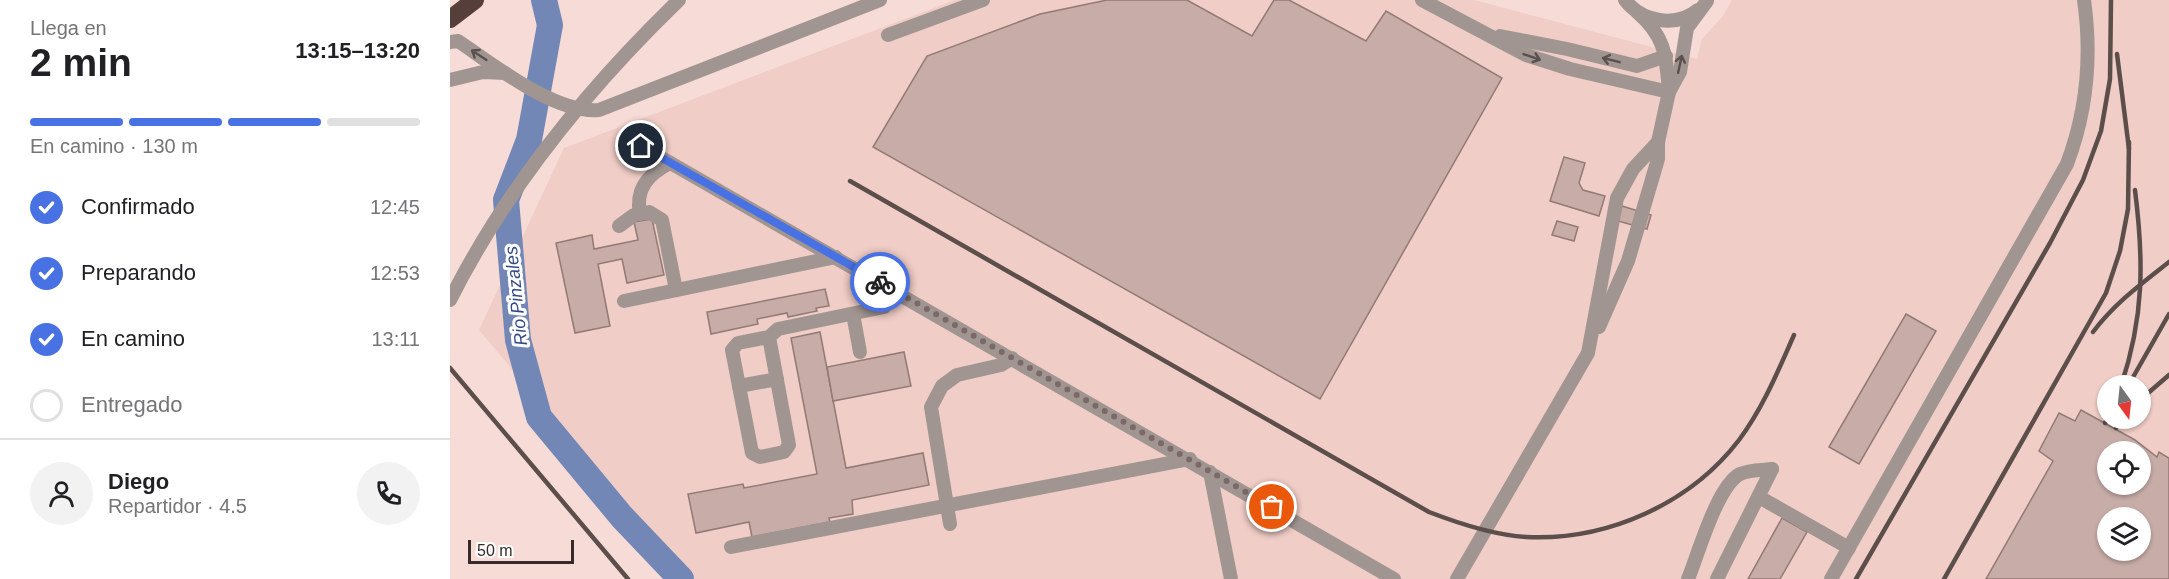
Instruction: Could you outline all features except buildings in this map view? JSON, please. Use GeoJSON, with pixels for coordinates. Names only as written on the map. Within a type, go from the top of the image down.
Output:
{"type":"FeatureCollection","features":[{"type":"Feature","properties":{"kind":"highway"},"geometry":{"type":"LineString","coordinates":[[450,19],[474,0]]}},
{"type":"Feature","properties":{"kind":"street"},"geometry":{"type":"LineString","coordinates":[[450,300],[488,231],[559,129],[617,62],[679,0]]}},
{"type":"Feature","properties":{"kind":"street"},"geometry":{"type":"LineString","coordinates":[[453,38],[551,98],[584,111],[611,107],[880,0]]}},
{"type":"Feature","properties":{"kind":"street"},"geometry":{"type":"LineString","coordinates":[[888,35],[983,0]]}},
{"type":"Feature","properties":{"kind":"street"},"geometry":{"type":"LineString","coordinates":[[1422,0],[1526,56],[1668,92]]}},
{"type":"Feature","properties":{"kind":"street"},"geometry":{"type":"LineString","coordinates":[[1831,579],[2067,164],[2079,133],[2086,87],[2089,50],[2084,0]]}},
{"type":"Feature","properties":{"kind":"street"},"geometry":{"type":"LineString","coordinates":[[1668,92],[1680,72],[1686,28],[1707,1]]}},
{"type":"Feature","properties":{"kind":"street"},"geometry":{"type":"LineString","coordinates":[[1628,4],[1662,21],[1679,20],[1694,12],[1707,1]]}},
{"type":"Feature","properties":{"kind":"street"},"geometry":{"type":"LineString","coordinates":[[1456,579],[1588,353],[1628,261],[1658,159],[1658,142],[1668,92],[1666,56],[1657,32],[1628,4]]}},
{"type":"Feature","properties":{"kind":"street"},"geometry":{"type":"LineString","coordinates":[[1480,31],[1636,66],[1666,56]]}},
{"type":"Feature","properties":{"kind":"street"},"geometry":{"type":"LineString","coordinates":[[453,76],[483,72],[510,75]]}},
{"type":"Feature","properties":{"kind":"street"},"geometry":{"type":"LineString","coordinates":[[1588,353],[1614,210],[1633,169],[1658,142]]}},
{"type":"Feature","properties":{"kind":"street"},"geometry":{"type":"LineString","coordinates":[[641,146],[1190,459],[1394,579]]}},
{"type":"Feature","properties":{"kind":"street"},"geometry":{"type":"LineString","coordinates":[[640,214],[639,194],[643,185],[658,169],[670,163]]}},
{"type":"Feature","properties":{"kind":"street"},"geometry":{"type":"LineString","coordinates":[[619,226],[625,220],[640,214],[655,213],[662,220],[676,290]]}},
{"type":"Feature","properties":{"kind":"street"},"geometry":{"type":"LineString","coordinates":[[624,301],[836,257]]}},
{"type":"Feature","properties":{"kind":"street"},"geometry":{"type":"LineString","coordinates":[[769,337],[789,445],[784,452],[760,457],[752,453],[732,350],[738,343],[769,337],[778,329],[885,307],[895,291]]}},
{"type":"Feature","properties":{"kind":"street"},"geometry":{"type":"LineString","coordinates":[[853,314],[860,352]]}},
{"type":"Feature","properties":{"kind":"street"},"geometry":{"type":"LineString","coordinates":[[950,524],[931,406],[942,386],[957,375],[1001,366],[1012,358]]}},
{"type":"Feature","properties":{"kind":"street"},"geometry":{"type":"LineString","coordinates":[[739,386],[777,379]]}},
{"type":"Feature","properties":{"kind":"street"},"geometry":{"type":"LineString","coordinates":[[731,547],[1190,459]]}},
{"type":"Feature","properties":{"kind":"street"},"geometry":{"type":"LineString","coordinates":[[1688,579],[1719,501],[1728,486],[1740,474],[1772,469],[1717,579]]}},
{"type":"Feature","properties":{"kind":"street"},"geometry":{"type":"LineString","coordinates":[[1210,472],[1231,579]]}},
{"type":"Feature","properties":{"kind":"street"},"geometry":{"type":"LineString","coordinates":[[1759,498],[1849,548]]}},
{"type":"Feature","properties":{"kind":"shaded area"},"geometry":{"type":"Polygon","coordinates":[[[955,0],[1474,0],[1697,59],[1702,39],[1723,16],[1732,0],[2169,0],[2169,579],[689,579],[479,330],[564,148],[955,0]]]}},
{"type":"Feature","properties":{"kind":"waterway","name":"Rio Pinzales"},"geometry":{"type":"LineString","coordinates":[[544,0],[550,25],[529,140],[506,200],[518,340],[539,417],[622,517],[681,579]]}},
{"type":"Feature","properties":{"kind":"railway"},"geometry":{"type":"LineString","coordinates":[[1856,579],[2050,243],[2083,180],[2101,131],[2110,79],[2111,0]]}},
{"type":"Feature","properties":{"kind":"railway"},"geometry":{"type":"LineString","coordinates":[[2117,54],[2129,149]]}},
{"type":"Feature","properties":{"kind":"railway"},"geometry":{"type":"LineString","coordinates":[[1944,579],[2106,293],[2120,251],[2128,209],[2129,142]]}},
{"type":"Feature","properties":{"kind":"railway"},"geometry":{"type":"LineString","coordinates":[[850,181],[1429,512],[1465,525],[1501,534],[1556,537],[1587,533],[1616,525],[1671,500],[1719,463],[1748,428],[1776,376],[1794,335]]}},
{"type":"Feature","properties":{"kind":"railway"},"geometry":{"type":"LineString","coordinates":[[2125,375],[2134,336],[2140,289],[2140,241],[2135,190]]}},
{"type":"Feature","properties":{"kind":"railway"},"geometry":{"type":"LineString","coordinates":[[2093,332],[2119,303],[2169,262]]}},
{"type":"Feature","properties":{"kind":"railway"},"geometry":{"type":"LineString","coordinates":[[2134,375],[2169,314]]}},
{"type":"Feature","properties":{"kind":"railway"},"geometry":{"type":"LineString","coordinates":[[450,368],[628,579]]}},
{"type":"Feature","properties":{"kind":"railway"},"geometry":{"type":"LineString","coordinates":[[2151,391],[2169,375]]}},
{"type":"Feature","properties":{"kind":"way so far"},"geometry":{"type":"LineString","coordinates":[[880,282],[1272,507]]}},
{"type":"Feature","properties":{"kind":"route"},"geometry":{"type":"LineString","coordinates":[[641,146],[880,282]]}}]}
